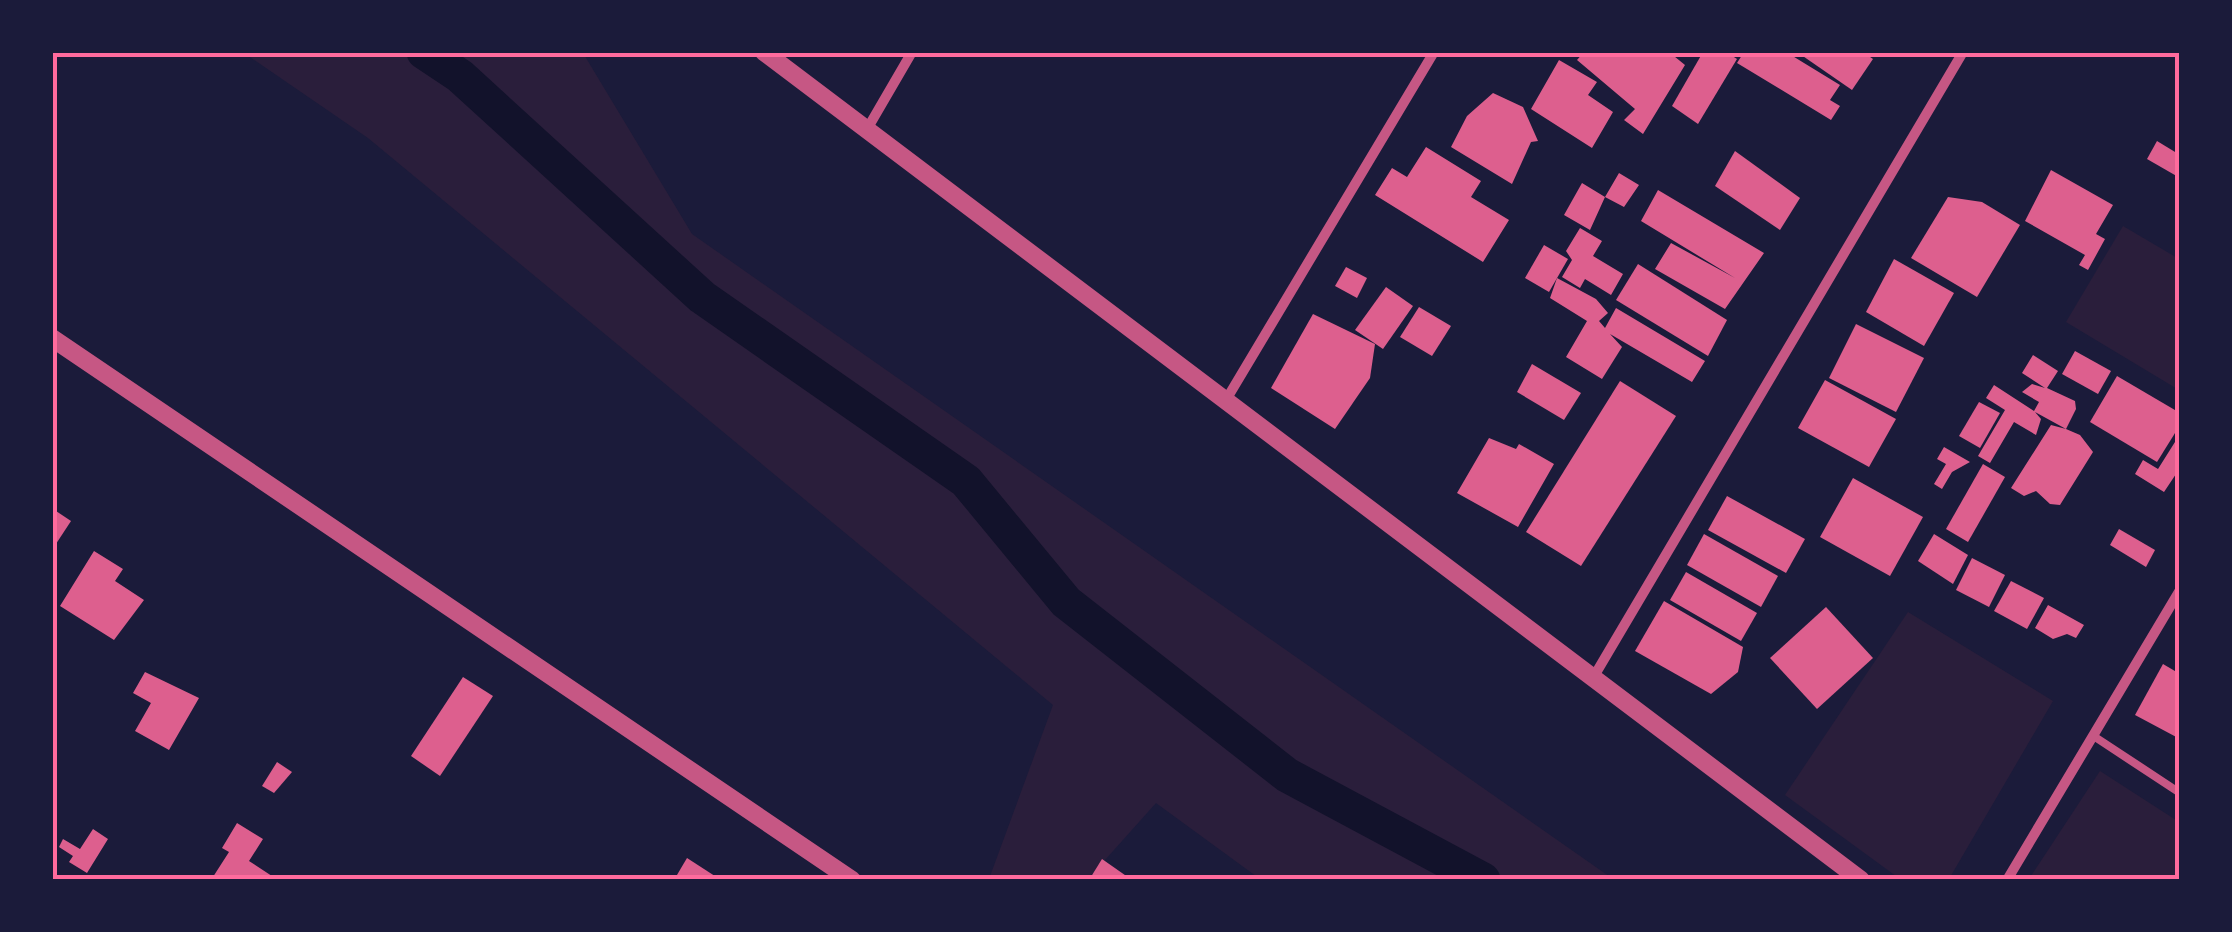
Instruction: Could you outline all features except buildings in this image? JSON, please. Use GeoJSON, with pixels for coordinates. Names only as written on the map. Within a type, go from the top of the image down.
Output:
{"type":"FeatureCollection","features":[{"type":"Feature","properties":{"kind":"street"},"geometry":{"type":"LineString","coordinates":[[764,52],[1860,880]]}},
{"type":"Feature","properties":{"kind":"street"},"geometry":{"type":"LineString","coordinates":[[865,132],[912,52]]}},
{"type":"Feature","properties":{"kind":"street"},"geometry":{"type":"LineString","coordinates":[[1226,400],[1434,52]]}},
{"type":"Feature","properties":{"kind":"street"},"geometry":{"type":"LineString","coordinates":[[1593,679],[1963,52]]}},
{"type":"Feature","properties":{"kind":"street"},"geometry":{"type":"LineString","coordinates":[[52,338],[852,880]]}},
{"type":"Feature","properties":{"kind":"street"},"geometry":{"type":"LineString","coordinates":[[2007,880],[2180,590]]}},
{"type":"Feature","properties":{"kind":"lane"},"geometry":{"type":"LineString","coordinates":[[2095,737],[2180,793]]}},
{"type":"Feature","properties":{"kind":"shaded area"},"geometry":{"type":"Polygon","coordinates":[[[244,53],[583,53],[692,234],[1613,879],[1260,879],[1156,803],[1088,879],[989,879],[1053,705],[368,138],[244,53]]]}},
{"type":"Feature","properties":{"kind":"shaded area"},"geometry":{"type":"Polygon","coordinates":[[[2123,226],[2179,259],[2179,390],[2066,322],[2123,226]]]}},
{"type":"Feature","properties":{"kind":"shaded area"},"geometry":{"type":"Polygon","coordinates":[[[1908,612],[2053,701],[1949,879],[1900,879],[1785,795],[1908,612]]]}},
{"type":"Feature","properties":{"kind":"shaded area"},"geometry":{"type":"Polygon","coordinates":[[[2100,771],[2179,822],[2179,879],[2029,879],[2100,771]]]}},
{"type":"Feature","properties":{"kind":"waterway"},"geometry":{"type":"LineString","coordinates":[[424,52],[460,76],[702,297],[966,481],[1066,602],[1287,775],[1483,880]]}}]}
